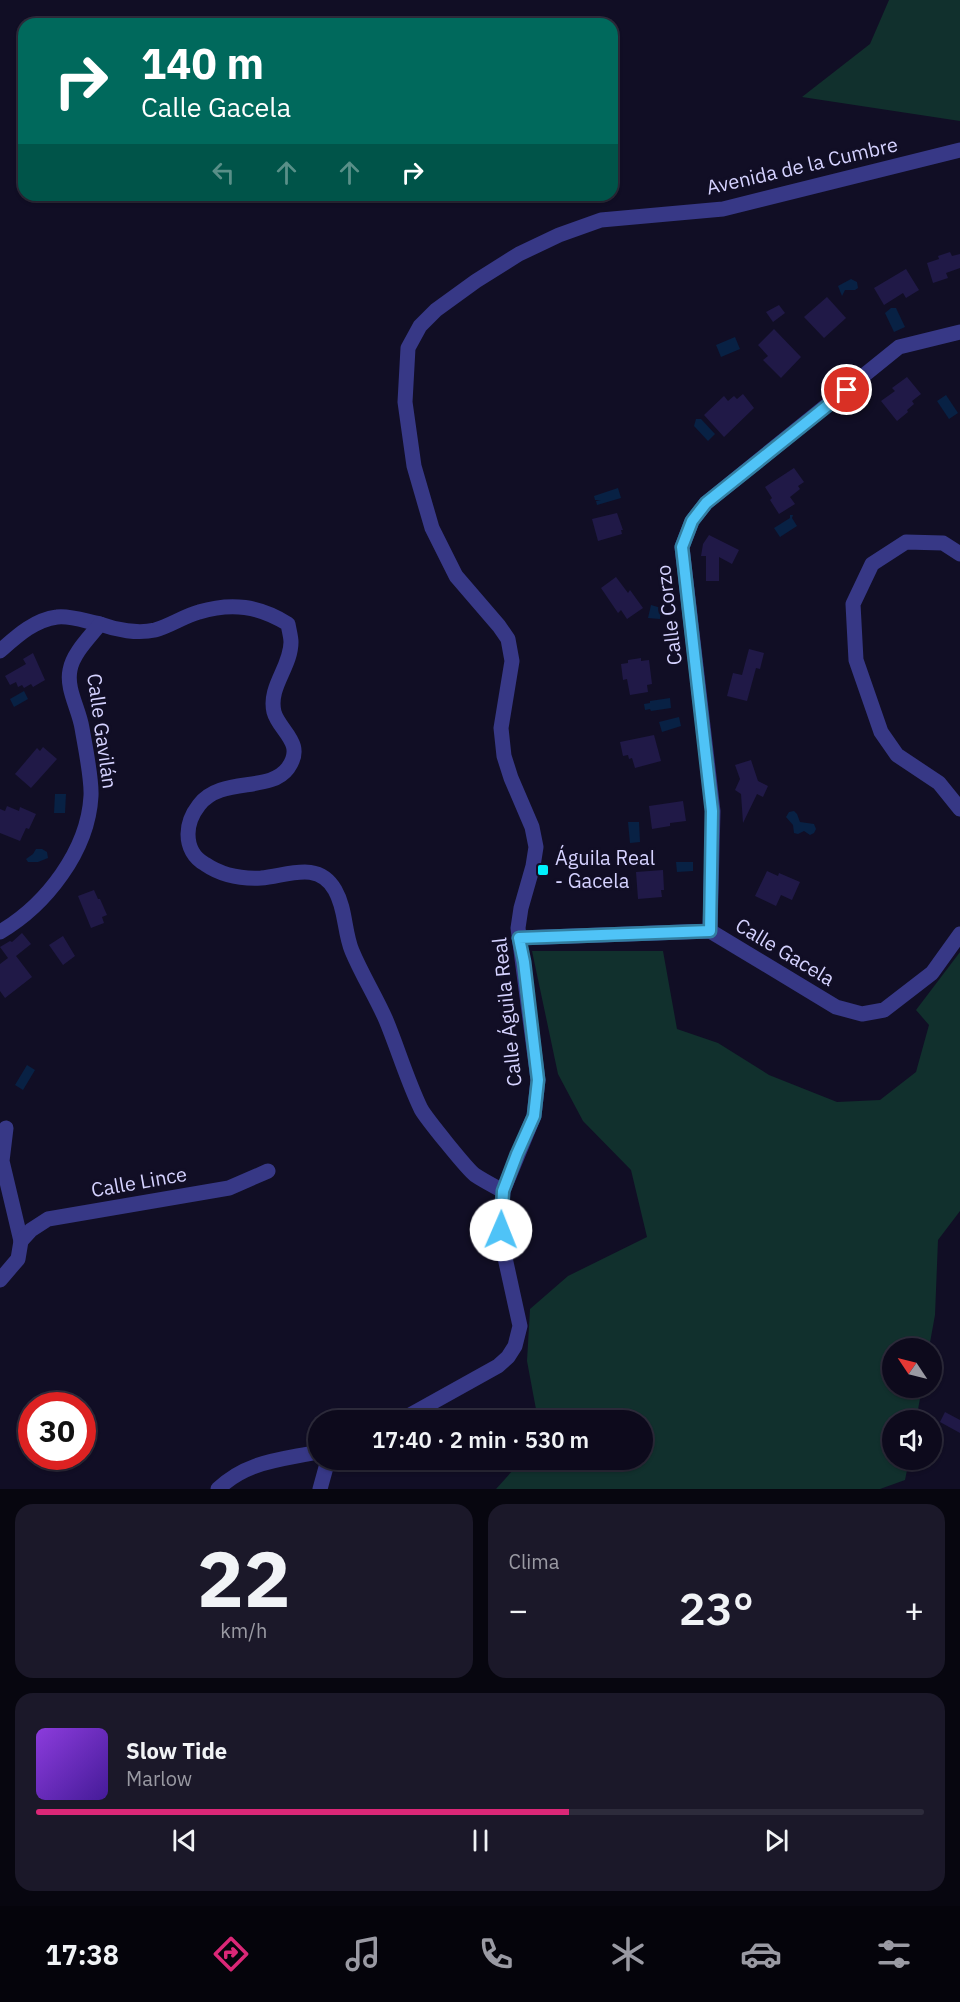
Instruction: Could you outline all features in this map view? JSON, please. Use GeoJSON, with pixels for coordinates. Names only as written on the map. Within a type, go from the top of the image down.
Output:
{"type":"FeatureCollection","features":[{"type":"Feature","properties":{"kind":"street","name":"Avenida de la Cumbre"},"geometry":{"type":"LineString","coordinates":[[408,348],[420,326],[436,310],[519,254],[559,235],[601,220],[723,208],[960,150]]}},
{"type":"Feature","properties":{"kind":"street","name":"Calle Corzo"},"geometry":{"type":"LineString","coordinates":[[710,931],[712,811],[682,547],[692,521],[706,503],[899,347],[960,332]]}},
{"type":"Feature","properties":{"kind":"street","name":"Calle Águila Real"},"geometry":{"type":"LineString","coordinates":[[408,348],[405,402],[414,466],[432,528],[456,576],[508,639],[512,661],[501,728],[504,756],[532,827],[536,847],[518,928],[538,1080],[534,1116],[503,1191],[501,1217],[503,1252],[520,1326],[515,1346],[498,1366],[420,1410]]}},
{"type":"Feature","properties":{"kind":"street"},"geometry":{"type":"LineString","coordinates":[[960,554],[943,543],[906,542],[872,564],[853,604],[856,660],[881,732],[897,755],[939,783],[960,809]]}},
{"type":"Feature","properties":{"kind":"street"},"geometry":{"type":"LineString","coordinates":[[0,651],[18,634],[35,623],[59,616],[100,624],[117,630],[154,630],[200,612],[242,606],[271,614],[288,624],[291,644],[285,668],[273,694],[274,713],[294,745],[292,762],[286,771],[273,779],[216,790],[202,801],[192,814],[188,833],[189,845],[196,859],[212,869],[232,876],[261,878],[300,871],[311,872],[324,878],[335,889],[345,917],[351,949],[384,1017],[422,1110],[473,1174],[503,1191]]}},
{"type":"Feature","properties":{"kind":"street","name":"Calle Gavilán"},"geometry":{"type":"LineString","coordinates":[[0,932],[9,927],[43,897],[68,864],[87,827],[92,794],[82,726],[70,685],[70,670],[75,658],[100,624]]}},
{"type":"Feature","properties":{"kind":"street","name":"Calle Gacela"},"geometry":{"type":"LineString","coordinates":[[519,938],[710,931],[836,1007],[862,1014],[884,1010],[932,973],[960,934]]}},
{"type":"Feature","properties":{"kind":"street"},"geometry":{"type":"LineString","coordinates":[[6,1128],[2,1161],[21,1241]]}},
{"type":"Feature","properties":{"kind":"street","name":"Calle Lince"},"geometry":{"type":"LineString","coordinates":[[0,1280],[18,1259],[21,1241],[31,1230],[48,1219],[229,1188],[268,1171]]}},
{"type":"Feature","properties":{"kind":"street"},"geometry":{"type":"LineString","coordinates":[[218,1489],[242,1471],[262,1463],[308,1454]]}},
{"type":"Feature","properties":{"kind":"street"},"geometry":{"type":"LineString","coordinates":[[320,1489],[325,1470]]}},
{"type":"Feature","properties":{"kind":"green space"},"geometry":{"type":"Polygon","coordinates":[[[889,0],[960,0],[960,121],[802,97],[870,44],[889,0]]]}},
{"type":"Feature","properties":{"kind":"green space"},"geometry":{"type":"Polygon","coordinates":[[[532,951],[663,951],[677,1029],[718,1043],[769,1075],[837,1102],[880,1100],[916,1072],[929,1025],[916,1010],[960,952],[960,1211],[938,1240],[935,1315],[931,1338],[882,1338],[882,1398],[920,1398],[918,1410],[882,1410],[882,1470],[907,1470],[905,1480],[880,1489],[496,1489],[513,1470],[653,1470],[653,1410],[536,1410],[527,1361],[530,1309],[568,1276],[647,1237],[631,1170],[583,1121],[558,1074],[532,951]]]}},
{"type":"Feature","properties":{"kind":"water"},"geometry":{"type":"Polygon","coordinates":[[[851,279],[857,282],[858,288],[845,290],[842,296],[838,286],[851,279]]]}},
{"type":"Feature","properties":{"kind":"water"},"geometry":{"type":"Polygon","coordinates":[[[891,308],[896,308],[905,327],[894,332],[885,313],[891,308]]]}},
{"type":"Feature","properties":{"kind":"water"},"geometry":{"type":"Polygon","coordinates":[[[735,337],[740,349],[721,357],[716,345],[735,337]]]}},
{"type":"Feature","properties":{"kind":"water"},"geometry":{"type":"Polygon","coordinates":[[[946,395],[958,413],[949,419],[937,401],[946,395]]]}},
{"type":"Feature","properties":{"kind":"water"},"geometry":{"type":"Polygon","coordinates":[[[696,419],[701,419],[715,434],[708,441],[694,426],[696,419]]]}},
{"type":"Feature","properties":{"kind":"water"},"geometry":{"type":"Polygon","coordinates":[[[618,488],[621,498],[597,505],[596,501],[601,500],[595,500],[594,496],[618,488]]]}},
{"type":"Feature","properties":{"kind":"water"},"geometry":{"type":"Polygon","coordinates":[[[790,515],[793,515],[792,518],[797,526],[780,537],[774,528],[790,518],[790,515]]]}},
{"type":"Feature","properties":{"kind":"water"},"geometry":{"type":"Polygon","coordinates":[[[651,605],[661,608],[660,619],[648,618],[651,605]]]}},
{"type":"Feature","properties":{"kind":"water"},"geometry":{"type":"Polygon","coordinates":[[[24,691],[28,699],[14,707],[10,699],[24,691]]]}},
{"type":"Feature","properties":{"kind":"water"},"geometry":{"type":"Polygon","coordinates":[[[670,698],[671,708],[645,710],[644,704],[650,701],[670,698]]]}},
{"type":"Feature","properties":{"kind":"water"},"geometry":{"type":"Polygon","coordinates":[[[679,717],[681,726],[662,732],[659,722],[679,717]]]}},
{"type":"Feature","properties":{"kind":"water"},"geometry":{"type":"Polygon","coordinates":[[[55,794],[66,794],[65,813],[54,813],[55,794]]]}},
{"type":"Feature","properties":{"kind":"water"},"geometry":{"type":"Polygon","coordinates":[[[794,811],[800,822],[814,824],[816,829],[814,833],[810,835],[804,831],[794,833],[793,825],[786,817],[789,812],[794,811]]]}},
{"type":"Feature","properties":{"kind":"water"},"geometry":{"type":"Polygon","coordinates":[[[628,822],[639,822],[640,842],[630,843],[628,822]]]}},
{"type":"Feature","properties":{"kind":"water"},"geometry":{"type":"Polygon","coordinates":[[[36,849],[47,852],[48,858],[38,862],[28,862],[26,859],[36,849]]]}},
{"type":"Feature","properties":{"kind":"water"},"geometry":{"type":"Polygon","coordinates":[[[676,862],[693,862],[693,871],[677,872],[676,862]]]}},
{"type":"Feature","properties":{"kind":"water"},"geometry":{"type":"Polygon","coordinates":[[[27,1065],[35,1070],[23,1090],[15,1085],[27,1065]]]}},
{"type":"Feature","properties":{"kind":"building"},"geometry":{"type":"Polygon","coordinates":[[[950,252],[952,256],[960,254],[960,268],[946,273],[948,278],[933,283],[927,263],[950,252]]]}},
{"type":"Feature","properties":{"kind":"building"},"geometry":{"type":"Polygon","coordinates":[[[906,269],[919,290],[906,298],[903,293],[884,305],[874,288],[906,269]]]}},
{"type":"Feature","properties":{"kind":"building"},"geometry":{"type":"Polygon","coordinates":[[[827,297],[846,318],[824,338],[804,317],[827,297]]]}},
{"type":"Feature","properties":{"kind":"building"},"geometry":{"type":"Polygon","coordinates":[[[779,305],[785,313],[773,322],[766,312],[779,305]]]}},
{"type":"Feature","properties":{"kind":"building"},"geometry":{"type":"Polygon","coordinates":[[[774,329],[801,357],[781,378],[763,360],[768,356],[758,345],[774,329]]]}},
{"type":"Feature","properties":{"kind":"building"},"geometry":{"type":"Polygon","coordinates":[[[907,377],[921,394],[912,401],[914,404],[907,410],[908,412],[897,421],[881,401],[895,391],[892,388],[907,377]]]}},
{"type":"Feature","properties":{"kind":"building"},"geometry":{"type":"Polygon","coordinates":[[[743,394],[754,408],[724,437],[704,415],[724,396],[728,401],[734,396],[737,399],[743,394]]]}},
{"type":"Feature","properties":{"kind":"building"},"geometry":{"type":"Polygon","coordinates":[[[794,468],[804,482],[798,486],[800,489],[790,497],[795,504],[779,514],[765,487],[794,468]]]}},
{"type":"Feature","properties":{"kind":"building"},"geometry":{"type":"Polygon","coordinates":[[[617,513],[623,530],[621,530],[622,534],[598,541],[592,519],[617,513]]]}},
{"type":"Feature","properties":{"kind":"building"},"geometry":{"type":"Polygon","coordinates":[[[709,535],[739,550],[732,564],[719,557],[719,581],[706,581],[706,556],[701,556],[703,544],[709,535]]]}},
{"type":"Feature","properties":{"kind":"building"},"geometry":{"type":"Polygon","coordinates":[[[616,577],[628,593],[630,590],[643,608],[627,619],[621,610],[618,613],[601,588],[616,577]]]}},
{"type":"Feature","properties":{"kind":"building"},"geometry":{"type":"Polygon","coordinates":[[[749,649],[764,653],[760,669],[756,668],[747,701],[727,696],[733,673],[742,675],[749,649]]]}},
{"type":"Feature","properties":{"kind":"building"},"geometry":{"type":"Polygon","coordinates":[[[33,653],[45,680],[33,687],[31,684],[24,688],[22,685],[18,687],[16,682],[10,685],[5,676],[26,664],[23,659],[33,653]]]}},
{"type":"Feature","properties":{"kind":"building"},"geometry":{"type":"Polygon","coordinates":[[[641,658],[641,661],[649,660],[652,684],[647,685],[648,692],[630,695],[627,679],[623,680],[621,664],[628,663],[628,660],[641,658]]]}},
{"type":"Feature","properties":{"kind":"building"},"geometry":{"type":"Polygon","coordinates":[[[654,735],[661,761],[635,768],[632,758],[629,759],[628,755],[623,756],[620,742],[654,735]]]}},
{"type":"Feature","properties":{"kind":"building"},"geometry":{"type":"Polygon","coordinates":[[[43,747],[57,759],[31,788],[15,774],[37,748],[40,751],[43,747]]]}},
{"type":"Feature","properties":{"kind":"building"},"geometry":{"type":"Polygon","coordinates":[[[751,760],[758,781],[768,786],[763,797],[757,794],[743,823],[741,794],[735,790],[740,779],[735,765],[751,760]]]}},
{"type":"Feature","properties":{"kind":"building"},"geometry":{"type":"Polygon","coordinates":[[[683,801],[686,821],[652,829],[649,806],[683,801]]]}},
{"type":"Feature","properties":{"kind":"building"},"geometry":{"type":"Polygon","coordinates":[[[7,806],[19,811],[20,807],[36,814],[20,841],[0,833],[0,809],[5,811],[7,806]]]}},
{"type":"Feature","properties":{"kind":"building"},"geometry":{"type":"Polygon","coordinates":[[[663,870],[662,897],[638,899],[636,872],[663,870]]]}},
{"type":"Feature","properties":{"kind":"building"},"geometry":{"type":"Polygon","coordinates":[[[767,871],[778,876],[779,873],[800,882],[792,900],[781,895],[776,906],[755,896],[767,871]]]}},
{"type":"Feature","properties":{"kind":"building"},"geometry":{"type":"Polygon","coordinates":[[[94,890],[107,915],[102,917],[104,923],[91,928],[78,896],[94,890]]]}},
{"type":"Feature","properties":{"kind":"building"},"geometry":{"type":"Polygon","coordinates":[[[22,933],[31,944],[16,956],[32,977],[5,998],[0,991],[0,964],[8,958],[0,947],[12,942],[22,933]]]}},
{"type":"Feature","properties":{"kind":"building"},"geometry":{"type":"Polygon","coordinates":[[[63,936],[75,956],[63,965],[49,945],[63,936]]]}},
{"type":"Feature","properties":{"kind":"building"},"geometry":{"type":"Polygon","coordinates":[[[945,1412],[960,1420],[960,1433],[942,1423],[945,1412]]]}},
{"type":"Feature","properties":{"kind":"place","name":"Águila Real - Gacela"},"geometry":{"type":"Point","coordinates":[543,870]}},
{"type":"Feature","properties":{"kind":"route"},"geometry":{"type":"LineString","coordinates":[[501,1230],[503,1191],[534,1116],[537,1100],[538,1080],[519,938],[710,931],[712,811],[682,547],[692,521],[706,503],[847,390]]}}]}
